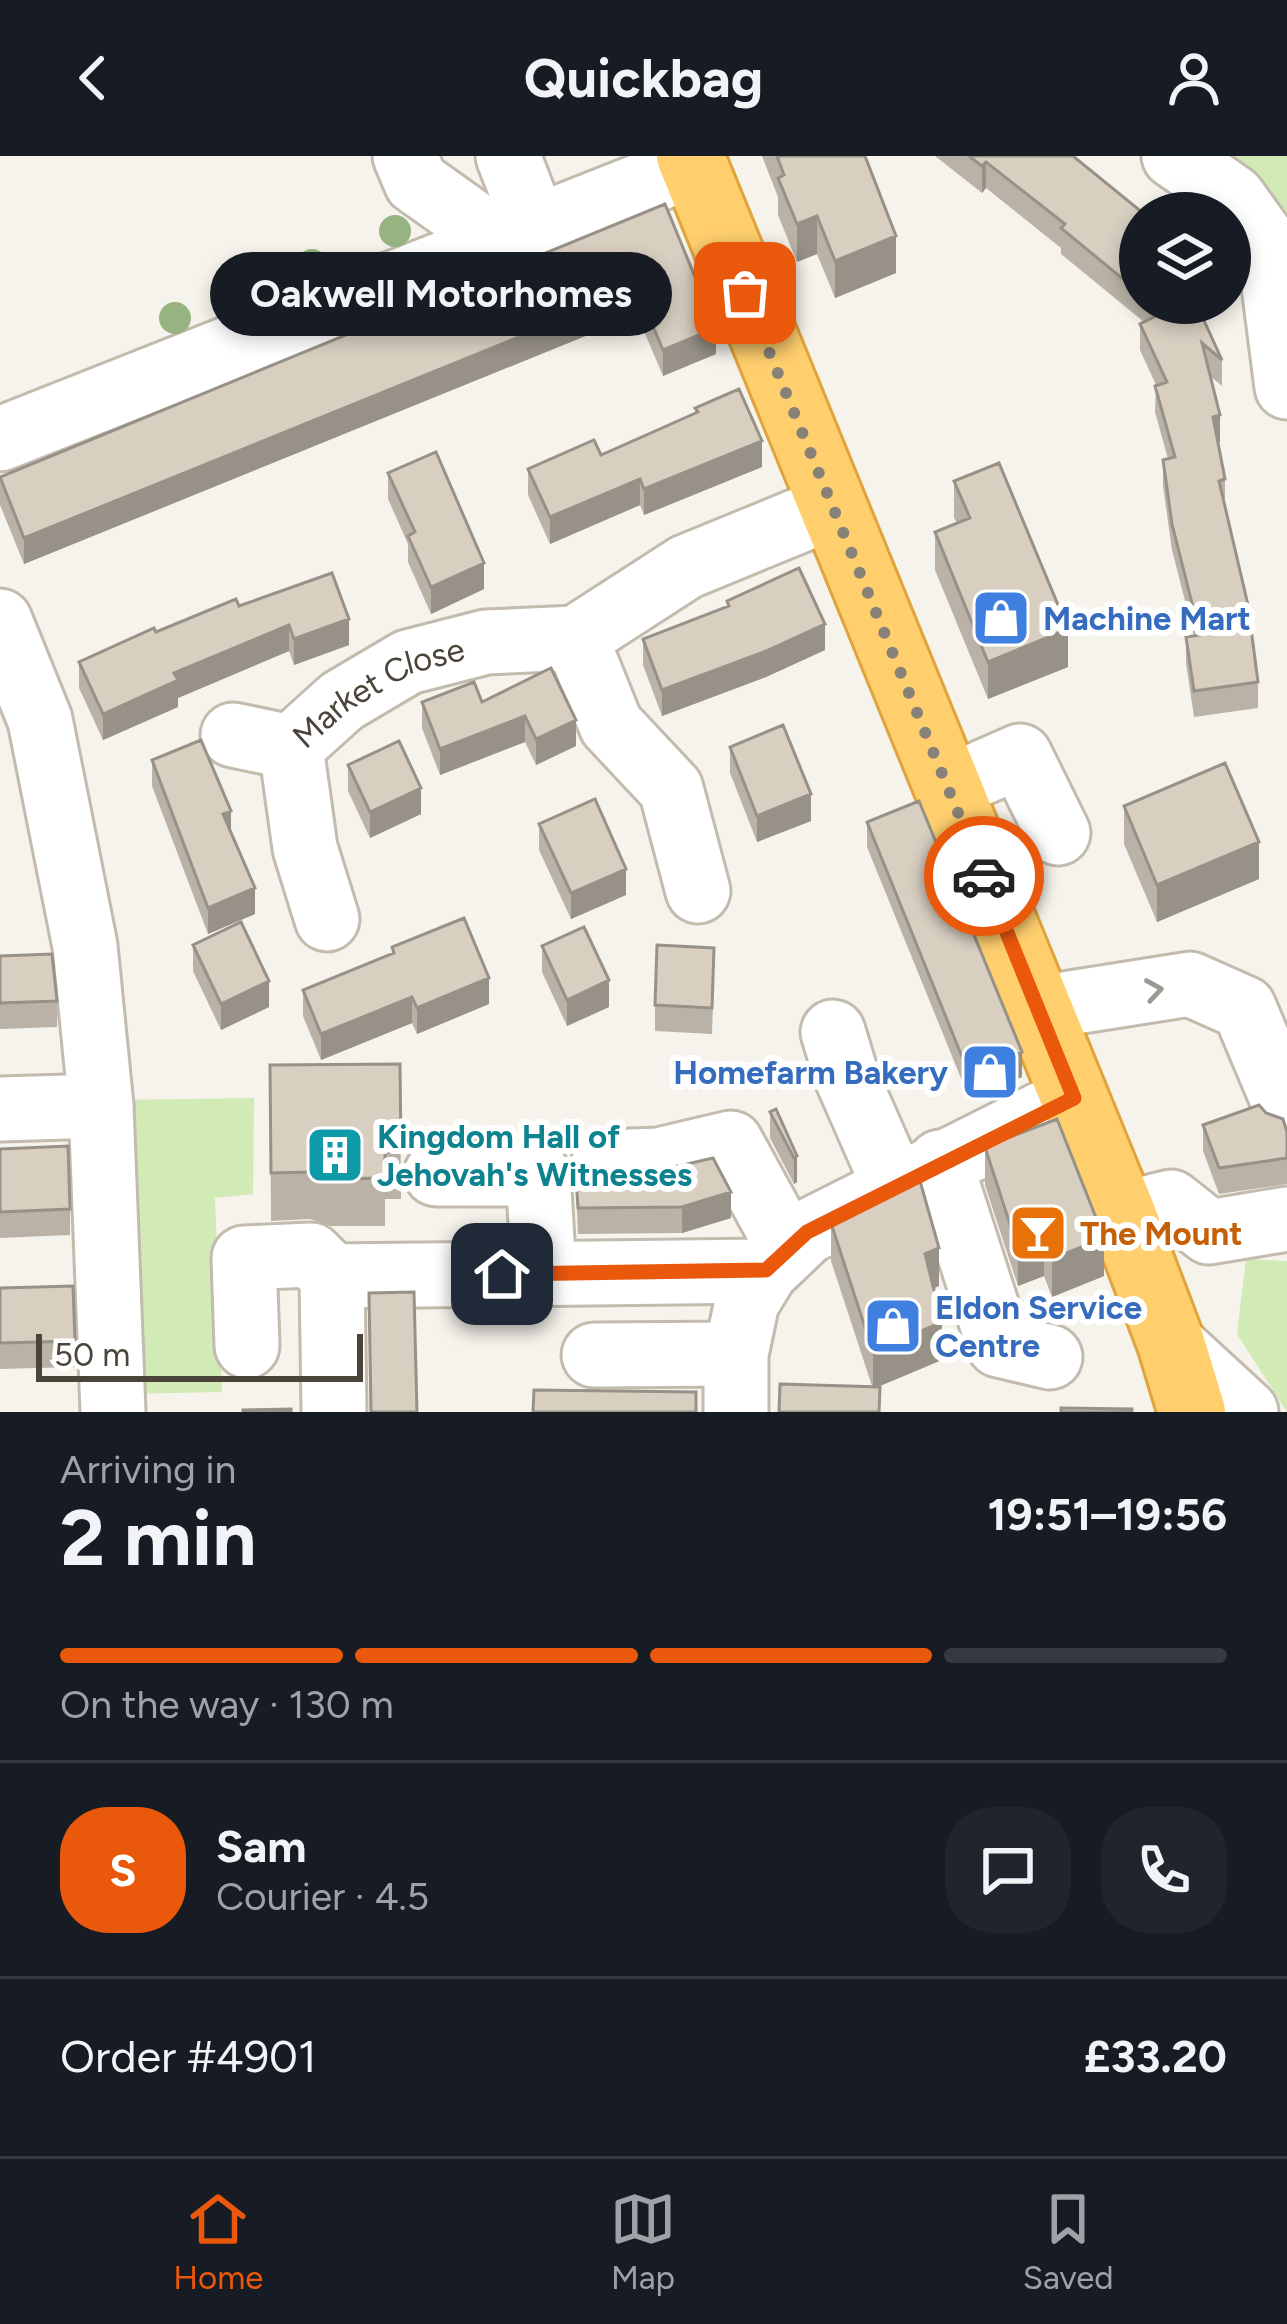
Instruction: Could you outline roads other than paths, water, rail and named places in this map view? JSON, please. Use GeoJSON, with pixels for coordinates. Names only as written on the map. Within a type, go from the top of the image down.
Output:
{"type":"FeatureCollection","features":[{"type":"Feature","properties":{"kind":"highway"},"geometry":{"type":"LineString","coordinates":[[691,160],[1122,1214],[1172,1343],[1192,1412]]}},
{"type":"Feature","properties":{"kind":"street"},"geometry":{"type":"LineString","coordinates":[[405,156],[416,182],[517,234]]}},
{"type":"Feature","properties":{"kind":"street"},"geometry":{"type":"LineString","coordinates":[[508,156],[517,234]]}},
{"type":"Feature","properties":{"kind":"street"},"geometry":{"type":"LineString","coordinates":[[1174,156],[1232,197],[1269,247],[1287,387]]}},
{"type":"Feature","properties":{"kind":"street"},"geometry":{"type":"LineString","coordinates":[[5,422],[517,234],[691,160]]}},
{"type":"Feature","properties":{"kind":"street"},"geometry":{"type":"LineString","coordinates":[[698,891],[671,790],[610,724],[576,638],[686,567],[832,507]]}},
{"type":"Feature","properties":{"kind":"street"},"geometry":{"type":"LineString","coordinates":[[0,620],[40,720],[85,946],[100,1106],[113,1412]]}},
{"type":"Feature","properties":{"kind":"street","name":"Market Close"},"geometry":{"type":"LineString","coordinates":[[327,919],[305,848],[262,741],[408,662],[486,642],[576,638]]}},
{"type":"Feature","properties":{"kind":"street"},"geometry":{"type":"LineString","coordinates":[[947,788],[1020,756],[1058,833]]}},
{"type":"Feature","properties":{"kind":"street"},"geometry":{"type":"LineString","coordinates":[[1038,1009],[1190,984],[1244,1008],[1287,1110]]}},
{"type":"Feature","properties":{"kind":"street"},"geometry":{"type":"LineString","coordinates":[[815,1049],[847,1078],[899,1182],[999,1345],[1050,1357]]}},
{"type":"Feature","properties":{"kind":"street"},"geometry":{"type":"LineString","coordinates":[[594,1355],[736,1383],[748,1302],[777,1260],[807,1232],[1074,1098]]}},
{"type":"Feature","properties":{"kind":"street"},"geometry":{"type":"LineString","coordinates":[[0,1109],[100,1106]]}},
{"type":"Feature","properties":{"kind":"street"},"geometry":{"type":"LineString","coordinates":[[604,1162],[659,1160],[731,1143],[777,1260]]}},
{"type":"Feature","properties":{"kind":"street"},"geometry":{"type":"LineString","coordinates":[[436,1174],[538,1174],[544,1274]]}},
{"type":"Feature","properties":{"kind":"street"},"geometry":{"type":"LineString","coordinates":[[1122,1214],[1171,1202],[1208,1232],[1287,1219]]}},
{"type":"Feature","properties":{"kind":"street"},"geometry":{"type":"LineString","coordinates":[[247,1346],[244,1258],[311,1255],[332,1276],[334,1412]]}},
{"type":"Feature","properties":{"kind":"street"},"geometry":{"type":"LineString","coordinates":[[332,1276],[544,1274],[777,1260]]}},
{"type":"Feature","properties":{"kind":"street"},"geometry":{"type":"LineString","coordinates":[[1172,1343],[1246,1412]]}},
{"type":"Feature","properties":{"kind":"place","name":"Oakwell Motorhomes"},"geometry":{"type":"Point","coordinates":[745,293]}},
{"type":"Feature","properties":{"kind":"place","name":"Machine Mart"},"geometry":{"type":"Point","coordinates":[1001,618]}},
{"type":"Feature","properties":{"kind":"place","name":"Homefarm Bakery"},"geometry":{"type":"Point","coordinates":[990,1072]}},
{"type":"Feature","properties":{"kind":"place","name":"Kingdom Hall of Jehovah's Witnesses"},"geometry":{"type":"Point","coordinates":[335,1155]}},
{"type":"Feature","properties":{"kind":"place","name":"The Mount"},"geometry":{"type":"Point","coordinates":[1038,1233]}},
{"type":"Feature","properties":{"kind":"place","name":"Eldon Service Centre"},"geometry":{"type":"Point","coordinates":[893,1326]}}]}
